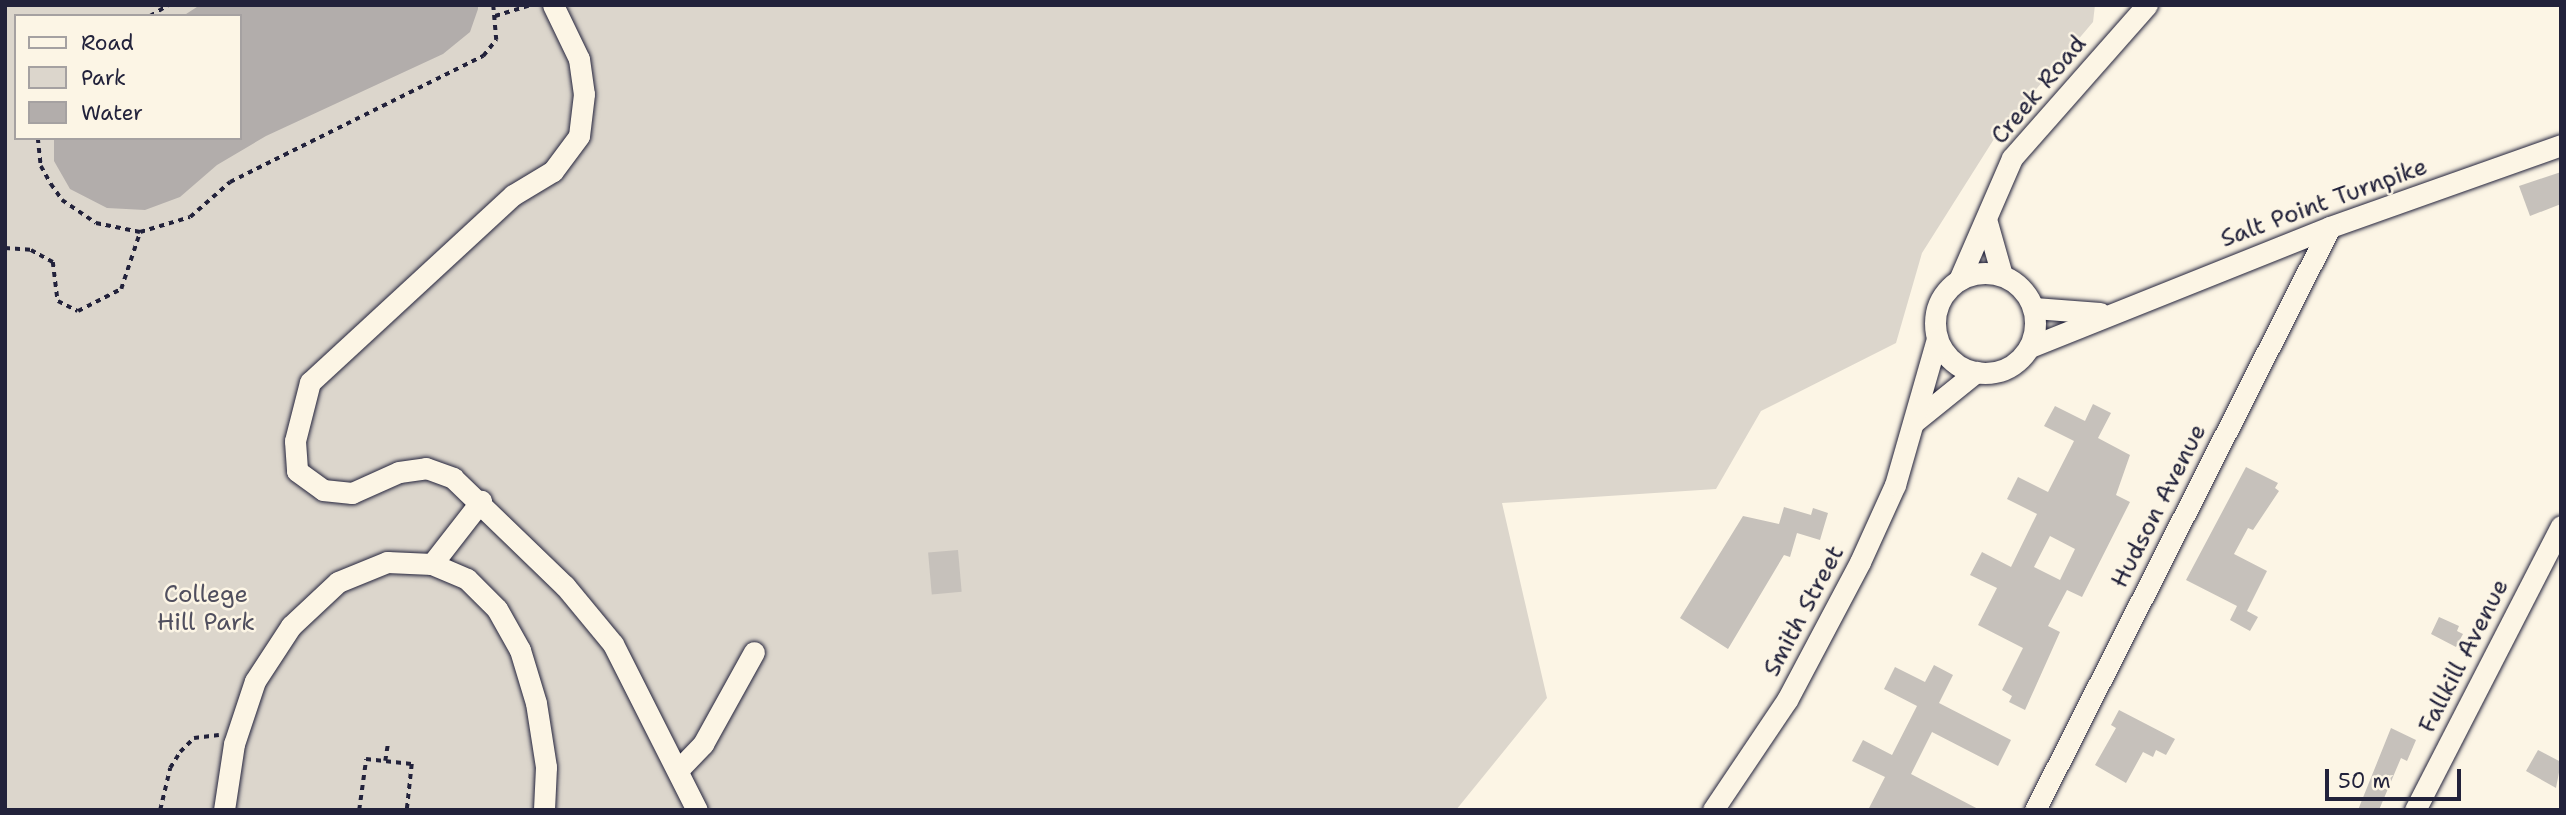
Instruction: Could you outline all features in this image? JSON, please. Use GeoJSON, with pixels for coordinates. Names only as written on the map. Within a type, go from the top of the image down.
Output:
{"type":"FeatureCollection","features":[{"type":"Feature","properties":{"kind":"street"},"geometry":{"type":"LineString","coordinates":[[553,5],[579,60],[584,94],[579,136],[553,170],[513,195],[310,382],[295,441],[297,471],[323,490],[352,493],[399,472],[426,468],[453,478],[481,501],[565,586],[612,644],[679,769],[697,810]]}},
{"type":"Feature","properties":{"kind":"street","name":"Creek Road"},"geometry":{"type":"LineString","coordinates":[[1959,280],[2012,158],[2147,5]]}},
{"type":"Feature","properties":{"kind":"street","name":"Salt Point Turnpike"},"geometry":{"type":"LineString","coordinates":[[2030,347],[2106,313],[2330,227],[2561,145]]}},
{"type":"Feature","properties":{"kind":"street"},"geometry":{"type":"LineString","coordinates":[[1986,219],[2002,275]]}},
{"type":"Feature","properties":{"kind":"street","name":"Hudson Avenue"},"geometry":{"type":"LineString","coordinates":[[2035,810],[2330,227]]}},
{"type":"Feature","properties":{"kind":"street"},"geometry":{"type":"LineString","coordinates":[[1914,422],[1976,372],[2007,368],[2030,347],[2035,335],[2034,309],[2016,282],[2002,275],[1980,272],[1959,280],[1938,306],[1937,339],[1952,361],[1976,372]]}},
{"type":"Feature","properties":{"kind":"street","name":"Salt Point Turnpike"},"geometry":{"type":"LineString","coordinates":[[2034,309],[2106,313]]}},
{"type":"Feature","properties":{"kind":"street","name":"Smith Street"},"geometry":{"type":"LineString","coordinates":[[1713,810],[1787,700],[1848,585],[1895,485],[1937,339]]}},
{"type":"Feature","properties":{"kind":"street"},"geometry":{"type":"LineString","coordinates":[[432,564],[481,501]]}},
{"type":"Feature","properties":{"kind":"street","name":"Fallkill Avenue"},"geometry":{"type":"LineString","coordinates":[[2414,810],[2561,526]]}},
{"type":"Feature","properties":{"kind":"street"},"geometry":{"type":"LineString","coordinates":[[224,810],[237,735],[255,681],[291,626],[338,582],[387,562],[432,564],[467,579],[497,609],[520,650],[536,703],[544,754],[544,810]]}},
{"type":"Feature","properties":{"kind":"street"},"geometry":{"type":"LineString","coordinates":[[679,769],[703,744],[754,652]]}},
{"type":"Feature","properties":{"kind":"path"},"geometry":{"type":"LineString","coordinates":[[38,140],[41,166],[62,200],[96,223],[140,232],[190,217],[230,182],[483,56],[496,40],[493,5]]}},
{"type":"Feature","properties":{"kind":"path"},"geometry":{"type":"LineString","coordinates":[[495,16],[530,5]]}},
{"type":"Feature","properties":{"kind":"path"},"geometry":{"type":"LineString","coordinates":[[5,248],[31,250],[53,262],[58,301],[78,311],[121,289],[140,232]]}},
{"type":"Feature","properties":{"kind":"path"},"geometry":{"type":"LineString","coordinates":[[160,810],[180,751],[194,738],[237,735]]}},
{"type":"Feature","properties":{"kind":"path"},"geometry":{"type":"LineString","coordinates":[[385,761],[388,743]]}},
{"type":"Feature","properties":{"kind":"path"},"geometry":{"type":"LineString","coordinates":[[359,810],[366,759],[412,764],[407,810]]}},
{"type":"Feature","properties":{"kind":"green space","name":"College Hill Park"},"geometry":{"type":"Polygon","coordinates":[[[5,5],[2095,5],[2093,22],[1994,139],[1922,253],[1896,343],[1761,411],[1716,489],[1502,503],[1547,698],[1456,810],[5,810],[5,5]]]}},
{"type":"Feature","properties":{"kind":"water"},"geometry":{"type":"Polygon","coordinates":[[[200,5],[478,5],[470,32],[443,54],[266,136],[217,165],[180,197],[145,210],[107,208],[70,189],[54,161],[54,140],[242,140],[242,14],[186,14],[200,5]]]}},
{"type":"Feature","properties":{"kind":"building"},"geometry":{"type":"Polygon","coordinates":[[[2561,172],[2561,204],[2530,216],[2519,186],[2561,172]]]}},
{"type":"Feature","properties":{"kind":"building"},"geometry":{"type":"Polygon","coordinates":[[[2093,404],[2111,413],[2098,438],[2130,455],[2116,495],[2130,502],[2082,597],[2067,590],[2048,626],[2060,632],[2025,710],[2009,702],[2012,696],[2002,690],[2023,648],[1978,625],[1997,588],[1970,575],[1982,552],[2011,567],[2037,514],[2007,499],[2018,477],[2048,492],[2074,441],[2044,426],[2055,406],[2085,421],[2093,404]],[[2050,536],[2034,567],[2060,580],[2075,549],[2050,536]]]}},
{"type":"Feature","properties":{"kind":"building"},"geometry":{"type":"Polygon","coordinates":[[[2246,467],[2278,483],[2275,488],[2279,491],[2253,530],[2248,528],[2234,554],[2267,571],[2247,611],[2258,617],[2250,631],[2230,620],[2237,606],[2186,580],[2246,467]]]}},
{"type":"Feature","properties":{"kind":"building"},"geometry":{"type":"Polygon","coordinates":[[[1784,507],[1811,515],[1813,508],[1828,513],[1820,540],[1797,533],[1790,557],[1784,555],[1728,649],[1680,618],[1743,516],[1779,524],[1784,507]]]}},
{"type":"Feature","properties":{"kind":"building"},"geometry":{"type":"Polygon","coordinates":[[[958,550],[962,592],[932,594],[928,553],[958,550]]]}},
{"type":"Feature","properties":{"kind":"building"},"geometry":{"type":"Polygon","coordinates":[[[2439,617],[2459,626],[2457,631],[2463,634],[2456,647],[2431,634],[2439,617]]]}},
{"type":"Feature","properties":{"kind":"building"},"geometry":{"type":"Polygon","coordinates":[[[1934,665],[1953,675],[1939,703],[2011,740],[1998,766],[1932,732],[1911,774],[1980,810],[1868,810],[1885,777],[1852,761],[1863,740],[1892,755],[1917,706],[1884,689],[1895,667],[1925,682],[1934,665]]]}},
{"type":"Feature","properties":{"kind":"building"},"geometry":{"type":"Polygon","coordinates":[[[2119,710],[2175,739],[2166,755],[2156,750],[2153,757],[2143,752],[2126,783],[2095,765],[2116,728],[2111,725],[2119,710]]]}},
{"type":"Feature","properties":{"kind":"building"},"geometry":{"type":"Polygon","coordinates":[[[2391,728],[2416,740],[2407,761],[2401,758],[2379,810],[2358,810],[2391,728]]]}},
{"type":"Feature","properties":{"kind":"building"},"geometry":{"type":"Polygon","coordinates":[[[2538,750],[2561,762],[2556,788],[2526,771],[2538,750]]]}}]}
